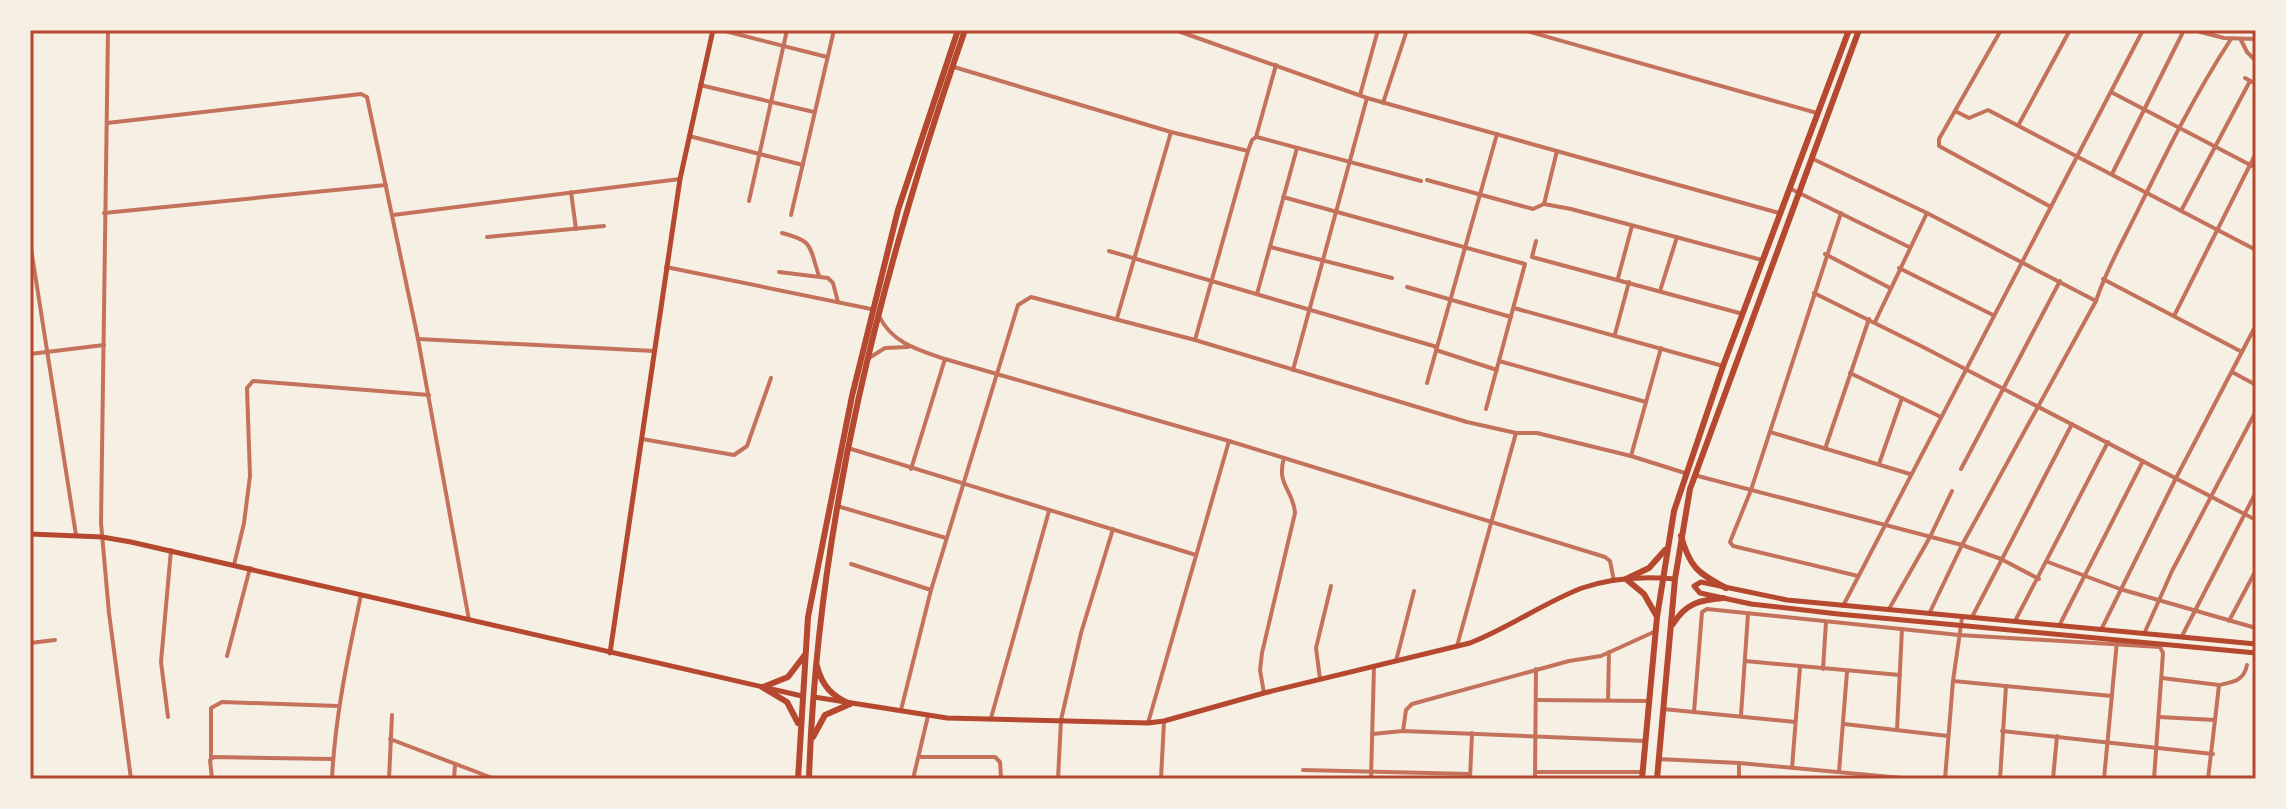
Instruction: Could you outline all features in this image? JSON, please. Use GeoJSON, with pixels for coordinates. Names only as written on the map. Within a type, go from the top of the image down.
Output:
{"type":"FeatureCollection","features":[{"type":"Feature","properties":{"kind":"main road"},"geometry":{"type":"LineString","coordinates":[[610,653],[680,179],[713,30]]}},
{"type":"Feature","properties":{"kind":"main road"},"geometry":{"type":"LineString","coordinates":[[798,779],[811,599],[898,210],[943,86],[958,30]]}},
{"type":"Feature","properties":{"kind":"main road"},"geometry":{"type":"LineString","coordinates":[[943,86],[965,30]]}},
{"type":"Feature","properties":{"kind":"main road"},"geometry":{"type":"LineString","coordinates":[[1642,776],[1657,617],[1667,547],[1685,473],[1849,30]]}},
{"type":"Feature","properties":{"kind":"main road"},"geometry":{"type":"LineString","coordinates":[[1657,779],[1680,534],[1694,475],[1859,30]]}},
{"type":"Feature","properties":{"kind":"main road"},"geometry":{"type":"LineString","coordinates":[[809,779],[823,590],[875,311]]}},
{"type":"Feature","properties":{"kind":"main road"},"geometry":{"type":"LineString","coordinates":[[30,534],[102,537],[171,550],[802,696]]}},
{"type":"Feature","properties":{"kind":"main road"},"geometry":{"type":"LineString","coordinates":[[1680,534],[1686,553],[1697,571],[1726,588]]}},
{"type":"Feature","properties":{"kind":"main road"},"geometry":{"type":"LineString","coordinates":[[1626,579],[1649,568],[1667,547]]}},
{"type":"Feature","properties":{"kind":"main road"},"geometry":{"type":"LineString","coordinates":[[1626,579],[1644,594],[1657,617]]}},
{"type":"Feature","properties":{"kind":"main road"},"geometry":{"type":"LineString","coordinates":[[813,697],[928,716],[1164,721],[1489,636],[1583,588],[1626,579],[1675,579]]}},
{"type":"Feature","properties":{"kind":"main road"},"geometry":{"type":"LineString","coordinates":[[2256,644],[1929,615],[1787,600],[1701,582],[1694,586],[1700,593],[1799,610],[2117,644],[2256,653]]}},
{"type":"Feature","properties":{"kind":"main road"},"geometry":{"type":"LineString","coordinates":[[1671,627],[1679,614],[1691,604],[1723,598]]}},
{"type":"Feature","properties":{"kind":"main road"},"geometry":{"type":"LineString","coordinates":[[2246,652],[2247,643]]}},
{"type":"Feature","properties":{"kind":"main road"},"geometry":{"type":"LineString","coordinates":[[762,687],[788,677],[805,653]]}},
{"type":"Feature","properties":{"kind":"main road"},"geometry":{"type":"LineString","coordinates":[[816,659],[822,682],[829,692],[850,704]]}},
{"type":"Feature","properties":{"kind":"main road"},"geometry":{"type":"LineString","coordinates":[[762,687],[781,697],[791,707],[799,733]]}},
{"type":"Feature","properties":{"kind":"main road"},"geometry":{"type":"LineString","coordinates":[[810,744],[815,729],[825,715],[850,704]]}},
{"type":"Feature","properties":{"kind":"street"},"geometry":{"type":"LineString","coordinates":[[108,30],[102,537],[131,779]]}},
{"type":"Feature","properties":{"kind":"street"},"geometry":{"type":"LineString","coordinates":[[721,30],[827,57]]}},
{"type":"Feature","properties":{"kind":"street"},"geometry":{"type":"LineString","coordinates":[[749,201],[787,30]]}},
{"type":"Feature","properties":{"kind":"street"},"geometry":{"type":"LineString","coordinates":[[791,215],[834,30]]}},
{"type":"Feature","properties":{"kind":"street"},"geometry":{"type":"LineString","coordinates":[[1175,30],[1383,103],[1779,213]]}},
{"type":"Feature","properties":{"kind":"street"},"geometry":{"type":"LineString","coordinates":[[1200,38],[1202,30]]}},
{"type":"Feature","properties":{"kind":"street"},"geometry":{"type":"LineString","coordinates":[[1360,95],[1378,30]]}},
{"type":"Feature","properties":{"kind":"street"},"geometry":{"type":"LineString","coordinates":[[1383,103],[1407,30]]}},
{"type":"Feature","properties":{"kind":"street"},"geometry":{"type":"LineString","coordinates":[[1523,30],[1818,113]]}},
{"type":"Feature","properties":{"kind":"street"},"geometry":{"type":"LineString","coordinates":[[2001,30],[1939,139],[1939,146],[2051,207]]}},
{"type":"Feature","properties":{"kind":"street"},"geometry":{"type":"LineString","coordinates":[[2019,124],[2070,30]]}},
{"type":"Feature","properties":{"kind":"street"},"geometry":{"type":"LineString","coordinates":[[1843,606],[2143,30]]}},
{"type":"Feature","properties":{"kind":"street"},"geometry":{"type":"LineString","coordinates":[[2112,174],[2184,30]]}},
{"type":"Feature","properties":{"kind":"street"},"geometry":{"type":"LineString","coordinates":[[2193,30],[2216,37],[2256,39]]}},
{"type":"Feature","properties":{"kind":"street"},"geometry":{"type":"LineString","coordinates":[[2215,30],[2216,37]]}},
{"type":"Feature","properties":{"kind":"street"},"geometry":{"type":"LineString","coordinates":[[1929,615],[1962,545],[2096,301],[2103,279],[2146,193],[2231,39]]}},
{"type":"Feature","properties":{"kind":"street"},"geometry":{"type":"LineString","coordinates":[[2241,40],[2256,61]]}},
{"type":"Feature","properties":{"kind":"street"},"geometry":{"type":"LineString","coordinates":[[1195,340],[1248,151],[1256,137],[1276,65]]}},
{"type":"Feature","properties":{"kind":"street"},"geometry":{"type":"LineString","coordinates":[[953,66],[1171,132],[1248,151]]}},
{"type":"Feature","properties":{"kind":"street"},"geometry":{"type":"LineString","coordinates":[[2181,211],[2248,79],[2256,84]]}},
{"type":"Feature","properties":{"kind":"street"},"geometry":{"type":"LineString","coordinates":[[700,85],[814,112]]}},
{"type":"Feature","properties":{"kind":"street"},"geometry":{"type":"LineString","coordinates":[[2111,92],[2256,168]]}},
{"type":"Feature","properties":{"kind":"street"},"geometry":{"type":"LineString","coordinates":[[107,123],[363,94],[367,98],[429,395],[469,620]]}},
{"type":"Feature","properties":{"kind":"street"},"geometry":{"type":"LineString","coordinates":[[1293,370],[1367,98]]}},
{"type":"Feature","properties":{"kind":"street"},"geometry":{"type":"LineString","coordinates":[[1955,111],[1969,118],[1988,110],[2254,249],[2256,241]]}},
{"type":"Feature","properties":{"kind":"street"},"geometry":{"type":"LineString","coordinates":[[1116,318],[1171,132]]}},
{"type":"Feature","properties":{"kind":"street"},"geometry":{"type":"LineString","coordinates":[[1427,383],[1497,134]]}},
{"type":"Feature","properties":{"kind":"street"},"geometry":{"type":"LineString","coordinates":[[688,136],[803,165]]}},
{"type":"Feature","properties":{"kind":"street"},"geometry":{"type":"LineString","coordinates":[[1256,137],[1533,209],[1544,204],[1571,209],[1762,260]]}},
{"type":"Feature","properties":{"kind":"street"},"geometry":{"type":"LineString","coordinates":[[1257,294],[1297,148]]}},
{"type":"Feature","properties":{"kind":"street"},"geometry":{"type":"LineString","coordinates":[[1544,204],[1557,151]]}},
{"type":"Feature","properties":{"kind":"street"},"geometry":{"type":"LineString","coordinates":[[2174,316],[2256,153]]}},
{"type":"Feature","properties":{"kind":"street"},"geometry":{"type":"LineString","coordinates":[[1812,158],[1927,213],[2096,301]]}},
{"type":"Feature","properties":{"kind":"street"},"geometry":{"type":"LineString","coordinates":[[393,215],[680,179]]}},
{"type":"Feature","properties":{"kind":"street"},"geometry":{"type":"LineString","coordinates":[[104,213],[386,185]]}},
{"type":"Feature","properties":{"kind":"street"},"geometry":{"type":"LineString","coordinates":[[1789,188],[1909,247]]}},
{"type":"Feature","properties":{"kind":"street"},"geometry":{"type":"LineString","coordinates":[[571,192],[576,229]]}},
{"type":"Feature","properties":{"kind":"street"},"geometry":{"type":"LineString","coordinates":[[1283,197],[1525,264],[1486,409]]}},
{"type":"Feature","properties":{"kind":"street"},"geometry":{"type":"LineString","coordinates":[[1841,213],[1731,544],[1858,576]]}},
{"type":"Feature","properties":{"kind":"street"},"geometry":{"type":"LineString","coordinates":[[1825,449],[1850,373],[1872,321],[1927,213]]}},
{"type":"Feature","properties":{"kind":"street"},"geometry":{"type":"LineString","coordinates":[[487,237],[604,226]]}},
{"type":"Feature","properties":{"kind":"street"},"geometry":{"type":"LineString","coordinates":[[1617,279],[1632,226]]}},
{"type":"Feature","properties":{"kind":"street"},"geometry":{"type":"LineString","coordinates":[[782,233],[804,239],[819,276]]}},
{"type":"Feature","properties":{"kind":"street"},"geometry":{"type":"LineString","coordinates":[[1660,291],[1677,237]]}},
{"type":"Feature","properties":{"kind":"street"},"geometry":{"type":"LineString","coordinates":[[1536,241],[1532,257],[1743,314]]}},
{"type":"Feature","properties":{"kind":"street"},"geometry":{"type":"LineString","coordinates":[[30,242],[76,535]]}},
{"type":"Feature","properties":{"kind":"street"},"geometry":{"type":"LineString","coordinates":[[1270,247],[1392,278]]}},
{"type":"Feature","properties":{"kind":"street"},"geometry":{"type":"LineString","coordinates":[[1109,251],[1310,309],[1497,370]]}},
{"type":"Feature","properties":{"kind":"street"},"geometry":{"type":"LineString","coordinates":[[1825,254],[1890,288]]}},
{"type":"Feature","properties":{"kind":"street"},"geometry":{"type":"LineString","coordinates":[[666,267],[875,311],[890,333],[911,347],[1605,557],[1610,561],[1614,581]]}},
{"type":"Feature","properties":{"kind":"street"},"geometry":{"type":"LineString","coordinates":[[1899,268],[1994,316]]}},
{"type":"Feature","properties":{"kind":"street"},"geometry":{"type":"LineString","coordinates":[[779,272],[828,278],[833,283],[838,302]]}},
{"type":"Feature","properties":{"kind":"street"},"geometry":{"type":"LineString","coordinates":[[2103,279],[2242,352]]}},
{"type":"Feature","properties":{"kind":"street"},"geometry":{"type":"LineString","coordinates":[[1961,469],[2060,281]]}},
{"type":"Feature","properties":{"kind":"street"},"geometry":{"type":"LineString","coordinates":[[1615,335],[1629,282]]}},
{"type":"Feature","properties":{"kind":"street"},"geometry":{"type":"LineString","coordinates":[[1407,287],[1511,317]]}},
{"type":"Feature","properties":{"kind":"street"},"geometry":{"type":"LineString","coordinates":[[1814,293],[2256,520]]}},
{"type":"Feature","properties":{"kind":"street"},"geometry":{"type":"LineString","coordinates":[[30,297],[38,296]]}},
{"type":"Feature","properties":{"kind":"street"},"geometry":{"type":"LineString","coordinates":[[901,712],[931,590],[965,484],[995,373],[1018,305],[1026,298],[1195,340],[1467,422],[1516,433],[1537,433],[1685,473]]}},
{"type":"Feature","properties":{"kind":"street"},"geometry":{"type":"LineString","coordinates":[[1513,308],[1723,366]]}},
{"type":"Feature","properties":{"kind":"street"},"geometry":{"type":"LineString","coordinates":[[2101,630],[2256,325]]}},
{"type":"Feature","properties":{"kind":"street"},"geometry":{"type":"LineString","coordinates":[[418,339],[654,351]]}},
{"type":"Feature","properties":{"kind":"street"},"geometry":{"type":"LineString","coordinates":[[30,354],[104,345]]}},
{"type":"Feature","properties":{"kind":"street"},"geometry":{"type":"LineString","coordinates":[[866,362],[871,355],[885,348],[911,347]]}},
{"type":"Feature","properties":{"kind":"street"},"geometry":{"type":"LineString","coordinates":[[1631,456],[1661,348]]}},
{"type":"Feature","properties":{"kind":"street"},"geometry":{"type":"LineString","coordinates":[[911,469],[945,359]]}},
{"type":"Feature","properties":{"kind":"street"},"geometry":{"type":"LineString","coordinates":[[1499,361],[1646,402]]}},
{"type":"Feature","properties":{"kind":"street"},"geometry":{"type":"LineString","coordinates":[[2232,372],[2256,385]]}},
{"type":"Feature","properties":{"kind":"street"},"geometry":{"type":"LineString","coordinates":[[1850,373],[1941,417]]}},
{"type":"Feature","properties":{"kind":"street"},"geometry":{"type":"LineString","coordinates":[[642,439],[738,454],[747,446],[771,378]]}},
{"type":"Feature","properties":{"kind":"street"},"geometry":{"type":"LineString","coordinates":[[234,565],[250,476],[249,383],[283,382],[429,395]]}},
{"type":"Feature","properties":{"kind":"street"},"geometry":{"type":"LineString","coordinates":[[1879,465],[1902,398]]}},
{"type":"Feature","properties":{"kind":"street"},"geometry":{"type":"LineString","coordinates":[[2144,634],[2158,599],[2256,411]]}},
{"type":"Feature","properties":{"kind":"street"},"geometry":{"type":"LineString","coordinates":[[1971,619],[2072,424]]}},
{"type":"Feature","properties":{"kind":"street"},"geometry":{"type":"LineString","coordinates":[[1770,432],[1911,475]]}},
{"type":"Feature","properties":{"kind":"street"},"geometry":{"type":"LineString","coordinates":[[1457,646],[1516,433]]}},
{"type":"Feature","properties":{"kind":"street"},"geometry":{"type":"LineString","coordinates":[[1148,723],[1229,441]]}},
{"type":"Feature","properties":{"kind":"street"},"geometry":{"type":"LineString","coordinates":[[2015,622],[2108,442]]}},
{"type":"Feature","properties":{"kind":"street"},"geometry":{"type":"LineString","coordinates":[[848,448],[1196,555]]}},
{"type":"Feature","properties":{"kind":"street"},"geometry":{"type":"LineString","coordinates":[[1264,693],[1260,670],[1262,653],[1295,513],[1280,475],[1284,458]]}},
{"type":"Feature","properties":{"kind":"street"},"geometry":{"type":"LineString","coordinates":[[2058,626],[2143,461]]}},
{"type":"Feature","properties":{"kind":"street"},"geometry":{"type":"LineString","coordinates":[[1694,475],[1962,545],[2001,559],[2039,579]]}},
{"type":"Feature","properties":{"kind":"street"},"geometry":{"type":"LineString","coordinates":[[1888,610],[1930,537],[1952,491]]}},
{"type":"Feature","properties":{"kind":"street"},"geometry":{"type":"LineString","coordinates":[[2182,638],[2256,492]]}},
{"type":"Feature","properties":{"kind":"street"},"geometry":{"type":"LineString","coordinates":[[837,506],[947,538]]}},
{"type":"Feature","properties":{"kind":"street"},"geometry":{"type":"LineString","coordinates":[[991,718],[1049,511]]}},
{"type":"Feature","properties":{"kind":"street"},"geometry":{"type":"LineString","coordinates":[[1058,779],[1061,720],[1081,633],[1113,529]]}},
{"type":"Feature","properties":{"kind":"street"},"geometry":{"type":"LineString","coordinates":[[168,717],[161,662],[171,550]]}},
{"type":"Feature","properties":{"kind":"street"},"geometry":{"type":"LineString","coordinates":[[2048,562],[2084,578],[2256,628]]}},
{"type":"Feature","properties":{"kind":"street"},"geometry":{"type":"LineString","coordinates":[[851,564],[931,590]]}},
{"type":"Feature","properties":{"kind":"street"},"geometry":{"type":"LineString","coordinates":[[227,656],[250,568]]}},
{"type":"Feature","properties":{"kind":"street"},"geometry":{"type":"LineString","coordinates":[[2229,621],[2256,570]]}},
{"type":"Feature","properties":{"kind":"street"},"geometry":{"type":"LineString","coordinates":[[1320,679],[1316,648],[1331,586]]}},
{"type":"Feature","properties":{"kind":"street"},"geometry":{"type":"LineString","coordinates":[[1396,661],[1414,591]]}},
{"type":"Feature","properties":{"kind":"street"},"geometry":{"type":"LineString","coordinates":[[332,779],[338,706],[344,690],[361,595]]}},
{"type":"Feature","properties":{"kind":"street"},"geometry":{"type":"LineString","coordinates":[[1694,712],[1702,612],[1707,609],[1959,635],[2160,647],[2163,653],[2162,678],[2154,779]]}},
{"type":"Feature","properties":{"kind":"street"},"geometry":{"type":"LineString","coordinates":[[1741,715],[1748,614]]}},
{"type":"Feature","properties":{"kind":"street"},"geometry":{"type":"LineString","coordinates":[[1945,779],[1962,618]]}},
{"type":"Feature","properties":{"kind":"street"},"geometry":{"type":"LineString","coordinates":[[1823,669],[1826,622]]}},
{"type":"Feature","properties":{"kind":"street"},"geometry":{"type":"LineString","coordinates":[[1897,730],[1902,629]]}},
{"type":"Feature","properties":{"kind":"street"},"geometry":{"type":"LineString","coordinates":[[1403,731],[1406,710],[1412,704],[1536,669],[1594,657],[1656,631]]}},
{"type":"Feature","properties":{"kind":"street"},"geometry":{"type":"LineString","coordinates":[[30,643],[55,640]]}},
{"type":"Feature","properties":{"kind":"street"},"geometry":{"type":"LineString","coordinates":[[2104,779],[2117,644]]}},
{"type":"Feature","properties":{"kind":"street"},"geometry":{"type":"LineString","coordinates":[[1608,700],[1609,652]]}},
{"type":"Feature","properties":{"kind":"street"},"geometry":{"type":"LineString","coordinates":[[1745,661],[1900,675]]}},
{"type":"Feature","properties":{"kind":"street"},"geometry":{"type":"LineString","coordinates":[[2162,678],[2219,685],[2237,682],[2247,665]]}},
{"type":"Feature","properties":{"kind":"street"},"geometry":{"type":"LineString","coordinates":[[1371,779],[1374,666]]}},
{"type":"Feature","properties":{"kind":"street"},"geometry":{"type":"LineString","coordinates":[[1792,768],[1800,667]]}},
{"type":"Feature","properties":{"kind":"street"},"geometry":{"type":"LineString","coordinates":[[1535,779],[1536,669]]}},
{"type":"Feature","properties":{"kind":"street"},"geometry":{"type":"LineString","coordinates":[[1839,772],[1847,672]]}},
{"type":"Feature","properties":{"kind":"street"},"geometry":{"type":"LineString","coordinates":[[1953,681],[2112,696]]}},
{"type":"Feature","properties":{"kind":"street"},"geometry":{"type":"LineString","coordinates":[[2208,779],[2219,685]]}},
{"type":"Feature","properties":{"kind":"street"},"geometry":{"type":"LineString","coordinates":[[2000,779],[2006,686]]}},
{"type":"Feature","properties":{"kind":"street"},"geometry":{"type":"LineString","coordinates":[[1536,700],[1649,701]]}},
{"type":"Feature","properties":{"kind":"street"},"geometry":{"type":"LineString","coordinates":[[212,779],[211,708],[215,705],[222,702],[338,706]]}},
{"type":"Feature","properties":{"kind":"street"},"geometry":{"type":"LineString","coordinates":[[1663,709],[1795,722]]}},
{"type":"Feature","properties":{"kind":"street"},"geometry":{"type":"LineString","coordinates":[[389,779],[392,715]]}},
{"type":"Feature","properties":{"kind":"street"},"geometry":{"type":"LineString","coordinates":[[913,779],[928,716]]}},
{"type":"Feature","properties":{"kind":"street"},"geometry":{"type":"LineString","coordinates":[[2159,717],[2215,720]]}},
{"type":"Feature","properties":{"kind":"street"},"geometry":{"type":"LineString","coordinates":[[1161,779],[1164,721]]}},
{"type":"Feature","properties":{"kind":"street"},"geometry":{"type":"LineString","coordinates":[[1844,724],[1949,736]]}},
{"type":"Feature","properties":{"kind":"street"},"geometry":{"type":"LineString","coordinates":[[1372,734],[1403,731],[1645,741]]}},
{"type":"Feature","properties":{"kind":"street"},"geometry":{"type":"LineString","coordinates":[[2002,731],[2213,754]]}},
{"type":"Feature","properties":{"kind":"street"},"geometry":{"type":"LineString","coordinates":[[1303,770],[1371,770],[1470,776],[1472,733]]}},
{"type":"Feature","properties":{"kind":"street"},"geometry":{"type":"LineString","coordinates":[[2053,779],[2057,736]]}},
{"type":"Feature","properties":{"kind":"street"},"geometry":{"type":"LineString","coordinates":[[390,739],[495,779]]}},
{"type":"Feature","properties":{"kind":"street"},"geometry":{"type":"LineString","coordinates":[[920,757],[995,757],[1000,762],[1000,778],[1028,779]]}},
{"type":"Feature","properties":{"kind":"street"},"geometry":{"type":"LineString","coordinates":[[211,758],[333,759]]}},
{"type":"Feature","properties":{"kind":"street"},"geometry":{"type":"LineString","coordinates":[[1658,759],[1913,779]]}},
{"type":"Feature","properties":{"kind":"street"},"geometry":{"type":"LineString","coordinates":[[1739,763],[1739,779]]}},
{"type":"Feature","properties":{"kind":"street"},"geometry":{"type":"LineString","coordinates":[[454,779],[455,764]]}},
{"type":"Feature","properties":{"kind":"street"},"geometry":{"type":"LineString","coordinates":[[1401,772],[1402,779]]}},
{"type":"Feature","properties":{"kind":"street"},"geometry":{"type":"LineString","coordinates":[[1535,772],[1642,776]]}},
{"type":"Feature","properties":{"kind":"street"},"geometry":{"type":"LineString","coordinates":[[1597,772],[1597,779]]}}]}
